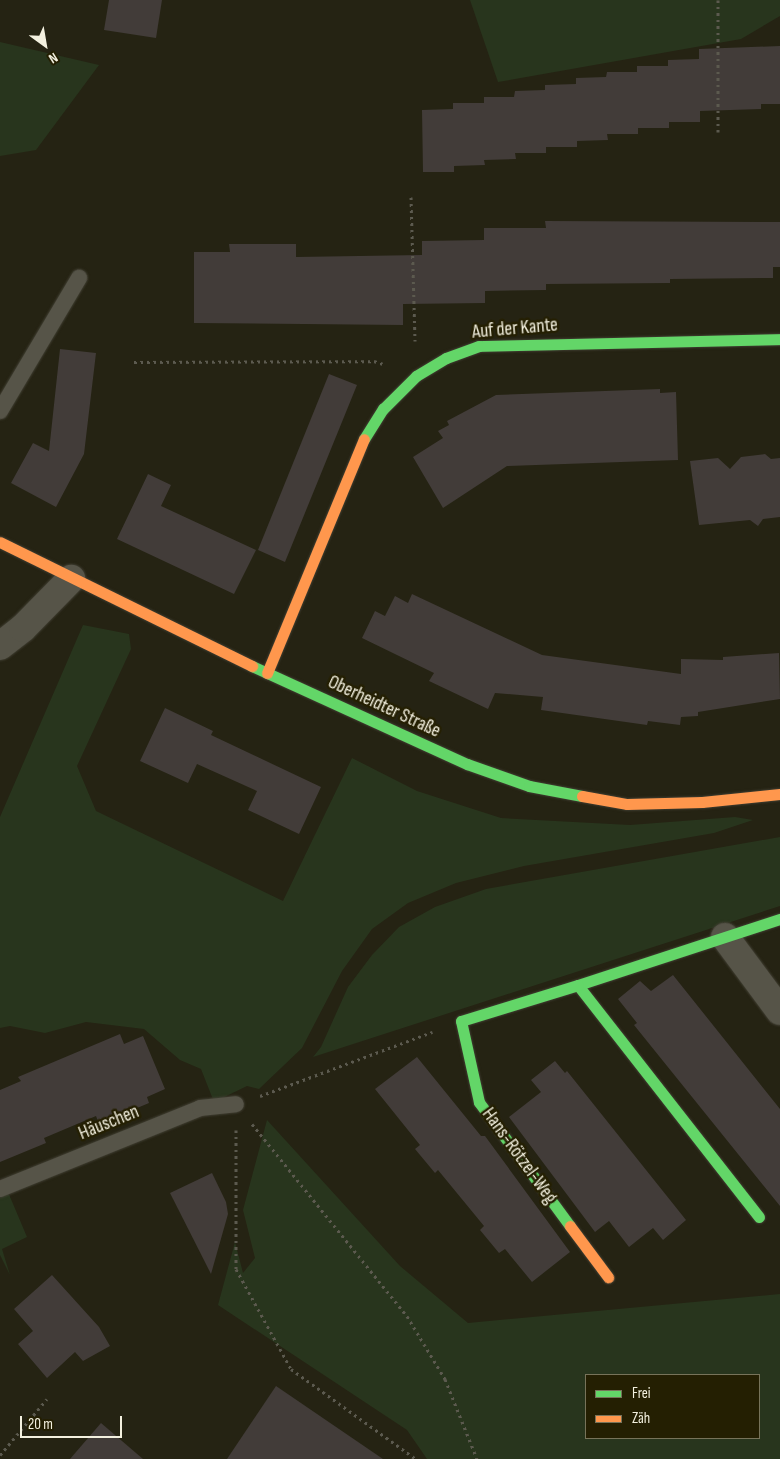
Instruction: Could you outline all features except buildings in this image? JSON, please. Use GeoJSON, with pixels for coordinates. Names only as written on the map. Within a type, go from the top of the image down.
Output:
{"type":"FeatureCollection","features":[{"type":"Feature","properties":{"kind":"street","name":"Auf der Kante"},"geometry":{"type":"LineString","coordinates":[[267,673],[366,434],[382,409],[416,376],[446,358],[479,346],[780,339]]}},
{"type":"Feature","properties":{"kind":"street","name":"Oberheidter Straße"},"geometry":{"type":"LineString","coordinates":[[0,542],[267,673],[467,764],[528,786],[627,804],[702,802],[780,794]]}},
{"type":"Feature","properties":{"kind":"street"},"geometry":{"type":"LineString","coordinates":[[0,646],[23,628],[71,578]]}},
{"type":"Feature","properties":{"kind":"street"},"geometry":{"type":"LineString","coordinates":[[461,1021],[780,919]]}},
{"type":"Feature","properties":{"kind":"street"},"geometry":{"type":"LineString","coordinates":[[725,937],[780,1011]]}},
{"type":"Feature","properties":{"kind":"street"},"geometry":{"type":"LineString","coordinates":[[578,985],[759,1217]]}},
{"type":"Feature","properties":{"kind":"street","name":"Hans-Rötzel-Weg"},"geometry":{"type":"LineString","coordinates":[[461,1021],[479,1102],[608,1277]]}},
{"type":"Feature","properties":{"kind":"lane"},"geometry":{"type":"LineString","coordinates":[[0,411],[79,278]]}},
{"type":"Feature","properties":{"kind":"lane","name":"Häuschen"},"geometry":{"type":"LineString","coordinates":[[0,1188],[200,1108],[236,1104]]}},
{"type":"Feature","properties":{"kind":"path"},"geometry":{"type":"LineString","coordinates":[[718,0],[718,132]]}},
{"type":"Feature","properties":{"kind":"path"},"geometry":{"type":"LineString","coordinates":[[134,362],[374,361],[416,376],[411,197]]}},
{"type":"Feature","properties":{"kind":"path"},"geometry":{"type":"LineString","coordinates":[[236,1104],[461,1021]]}},
{"type":"Feature","properties":{"kind":"path"},"geometry":{"type":"LineString","coordinates":[[236,1104],[236,1269],[291,1369],[416,1459]]}},
{"type":"Feature","properties":{"kind":"path"},"geometry":{"type":"LineString","coordinates":[[236,1104],[408,1316],[445,1379],[477,1459]]}},
{"type":"Feature","properties":{"kind":"path"},"geometry":{"type":"LineString","coordinates":[[0,1454],[47,1399]]}},
{"type":"Feature","properties":{"kind":"green space"},"geometry":{"type":"Polygon","coordinates":[[[470,0],[780,0],[780,16],[741,39],[498,82],[470,0]]]}},
{"type":"Feature","properties":{"kind":"green space"},"geometry":{"type":"Polygon","coordinates":[[[0,42],[99,65],[36,150],[0,156],[0,42]]]}},
{"type":"Feature","properties":{"kind":"green space"},"geometry":{"type":"Polygon","coordinates":[[[83,625],[129,634],[131,649],[77,766],[96,811],[283,901],[352,758],[417,791],[501,818],[630,825],[735,817],[753,820],[714,833],[524,866],[456,883],[408,903],[372,929],[342,971],[302,1048],[259,1089],[247,1086],[214,1102],[201,1069],[180,1060],[144,1029],[86,1022],[45,1033],[10,1026],[0,1028],[0,817],[83,625]]]}},
{"type":"Feature","properties":{"kind":"green space"},"geometry":{"type":"Polygon","coordinates":[[[780,837],[780,906],[313,1057],[321,1047],[348,987],[372,955],[399,927],[435,907],[486,889],[780,837]]]}},
{"type":"Feature","properties":{"kind":"green space"},"geometry":{"type":"Polygon","coordinates":[[[267,1120],[400,1266],[468,1323],[780,1294],[780,1459],[427,1459],[407,1430],[218,1305],[235,1242],[243,1273],[255,1258],[243,1210],[267,1120]]]}},
{"type":"Feature","properties":{"kind":"green space"},"geometry":{"type":"Polygon","coordinates":[[[8,1192],[27,1237],[2,1249],[10,1275],[0,1255],[0,1196],[8,1192]]]}},
{"type":"Feature","properties":{"kind":"traffic: fast"},"geometry":{"type":"LineString","coordinates":[[364,439],[383,409],[416,376],[446,358],[479,346],[780,339]]}},
{"type":"Feature","properties":{"kind":"traffic: fast"},"geometry":{"type":"LineString","coordinates":[[252,666],[467,764],[529,786],[582,796]]}},
{"type":"Feature","properties":{"kind":"traffic: fast"},"geometry":{"type":"LineString","coordinates":[[759,1217],[578,985],[780,919]]}},
{"type":"Feature","properties":{"kind":"traffic: fast"},"geometry":{"type":"LineString","coordinates":[[570,1226],[479,1102],[461,1021],[578,985]]}},
{"type":"Feature","properties":{"kind":"traffic: slow"},"geometry":{"type":"LineString","coordinates":[[267,673],[364,439]]}},
{"type":"Feature","properties":{"kind":"traffic: slow"},"geometry":{"type":"LineString","coordinates":[[0,542],[252,666]]}},
{"type":"Feature","properties":{"kind":"traffic: slow"},"geometry":{"type":"LineString","coordinates":[[582,796],[627,804],[702,802],[780,794]]}},
{"type":"Feature","properties":{"kind":"traffic: slow"},"geometry":{"type":"LineString","coordinates":[[570,1226],[608,1277]]}}]}
